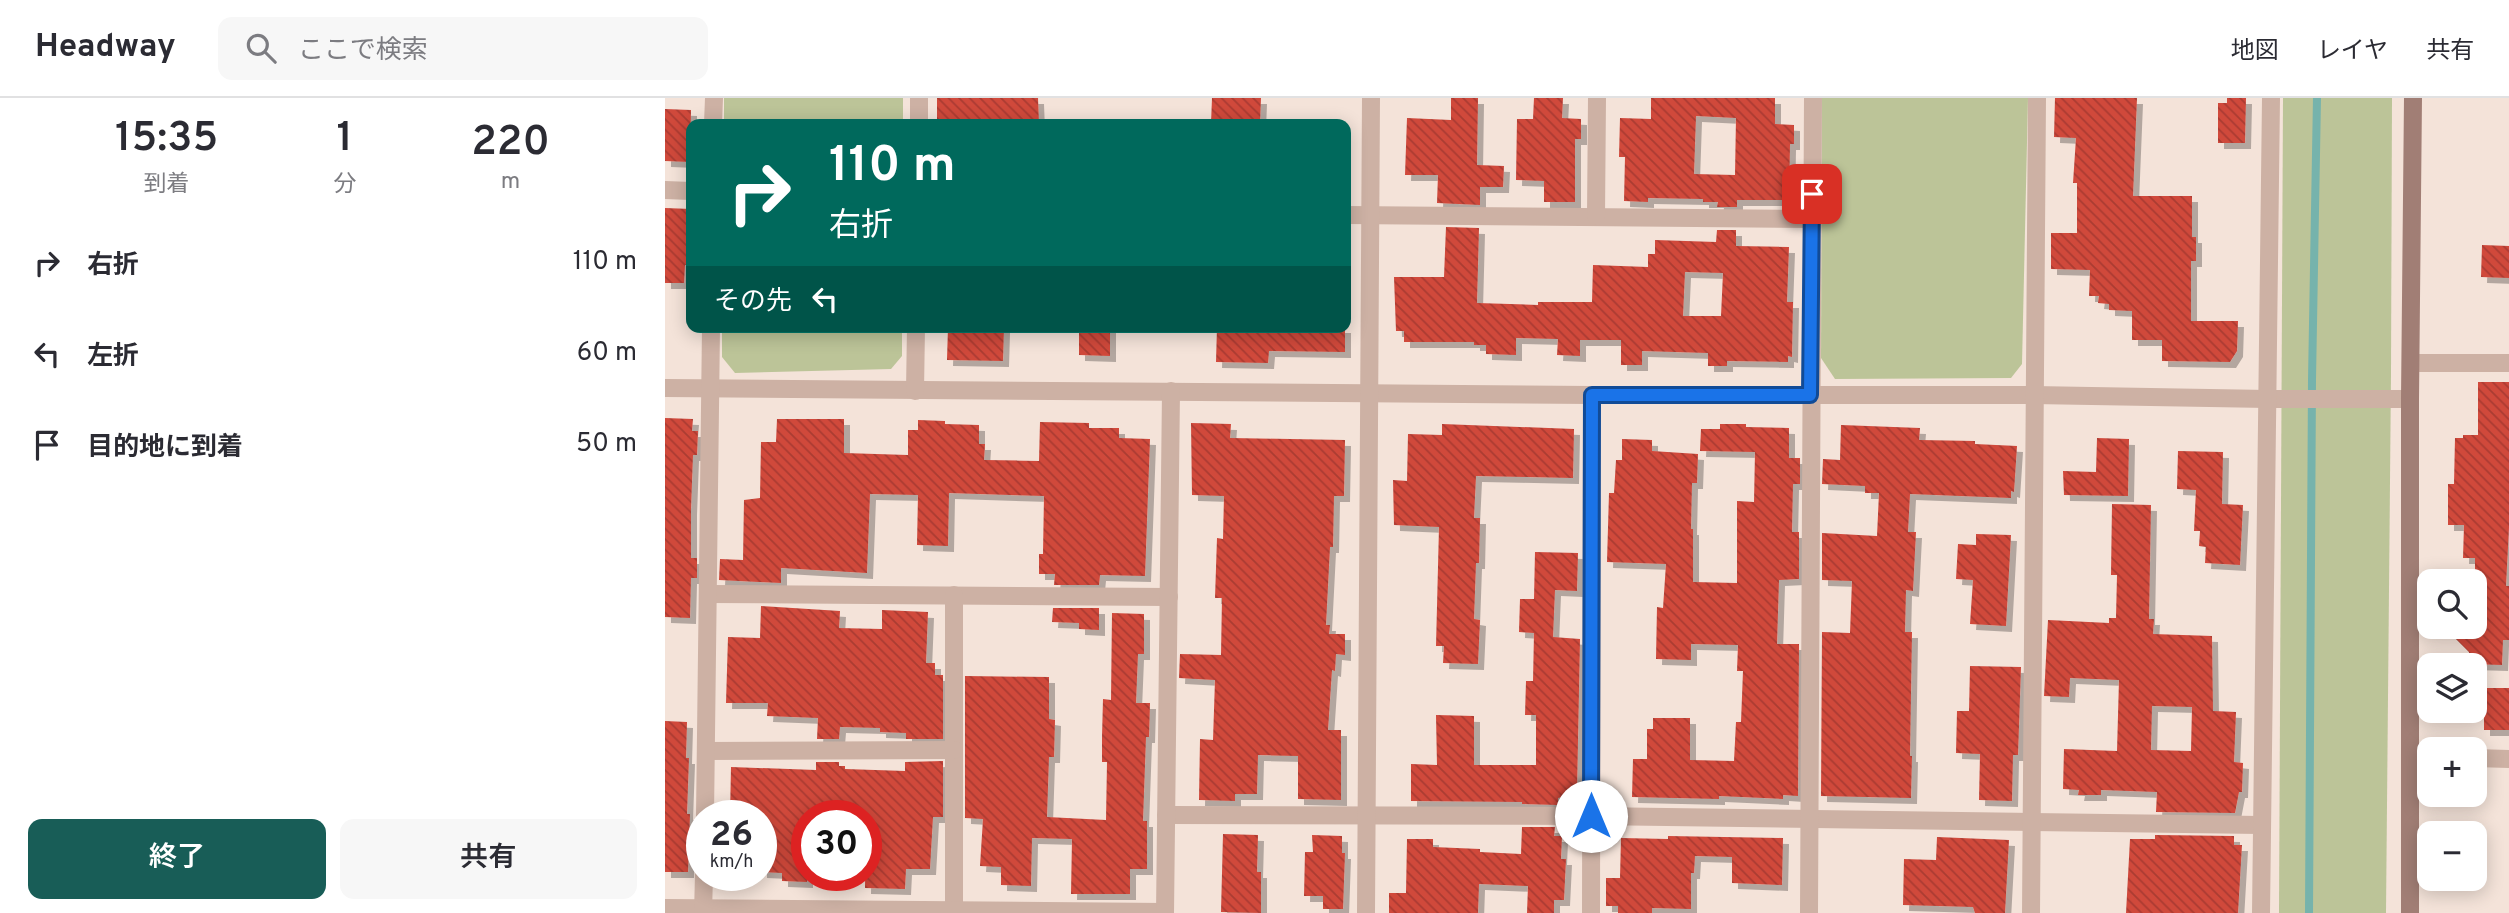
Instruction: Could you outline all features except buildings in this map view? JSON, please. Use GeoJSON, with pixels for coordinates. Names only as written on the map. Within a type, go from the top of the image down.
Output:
{"type":"FeatureCollection","features":[{"type":"Feature","properties":{"kind":"street"},"geometry":{"type":"LineString","coordinates":[[713,119],[714,98]]}},
{"type":"Feature","properties":{"kind":"street"},"geometry":{"type":"LineString","coordinates":[[919,98],[919,119]]}},
{"type":"Feature","properties":{"kind":"street"},"geometry":{"type":"LineString","coordinates":[[1366,913],[1371,98]]}},
{"type":"Feature","properties":{"kind":"street"},"geometry":{"type":"LineString","coordinates":[[1596,216],[1597,98]]}},
{"type":"Feature","properties":{"kind":"street"},"geometry":{"type":"LineString","coordinates":[[1808,913],[1813,98]]}},
{"type":"Feature","properties":{"kind":"street"},"geometry":{"type":"LineString","coordinates":[[2031,913],[2037,98]]}},
{"type":"Feature","properties":{"kind":"street"},"geometry":{"type":"LineString","coordinates":[[2260,913],[2270,98]]}},
{"type":"Feature","properties":{"kind":"street"},"geometry":{"type":"LineString","coordinates":[[2413,98],[2410,399],[2419,737]]}},
{"type":"Feature","properties":{"kind":"street"},"geometry":{"type":"LineString","coordinates":[[665,190],[686,191]]}},
{"type":"Feature","properties":{"kind":"street"},"geometry":{"type":"LineString","coordinates":[[1351,215],[1811,219]]}},
{"type":"Feature","properties":{"kind":"street"},"geometry":{"type":"LineString","coordinates":[[705,800],[711,333]]}},
{"type":"Feature","properties":{"kind":"street"},"geometry":{"type":"LineString","coordinates":[[915,391],[916,333]]}},
{"type":"Feature","properties":{"kind":"street"},"geometry":{"type":"LineString","coordinates":[[2411,363],[2509,363]]}},
{"type":"Feature","properties":{"kind":"street"},"geometry":{"type":"LineString","coordinates":[[665,388],[2410,399]]}},
{"type":"Feature","properties":{"kind":"street"},"geometry":{"type":"LineString","coordinates":[[665,908],[1165,913],[1171,391]]}},
{"type":"Feature","properties":{"kind":"street"},"geometry":{"type":"LineString","coordinates":[[1591,913],[1592,395]]}},
{"type":"Feature","properties":{"kind":"street"},"geometry":{"type":"LineString","coordinates":[[708,594],[1169,597]]}},
{"type":"Feature","properties":{"kind":"street"},"geometry":{"type":"LineString","coordinates":[[954,595],[954,912]]}},
{"type":"Feature","properties":{"kind":"street"},"geometry":{"type":"LineString","coordinates":[[706,751],[954,750]]}},
{"type":"Feature","properties":{"kind":"street"},"geometry":{"type":"LineString","coordinates":[[2487,758],[2509,759]]}},
{"type":"Feature","properties":{"kind":"street"},"geometry":{"type":"LineString","coordinates":[[2410,913],[2417,804]]}},
{"type":"Feature","properties":{"kind":"street"},"geometry":{"type":"LineString","coordinates":[[1166,815],[1591,816],[2260,825]]}},
{"type":"Feature","properties":{"kind":"street"},"geometry":{"type":"LineString","coordinates":[[703,910],[704,891]]}},
{"type":"Feature","properties":{"kind":"green space"},"geometry":{"type":"Polygon","coordinates":[[[724,98],[903,98],[903,119],[724,119],[724,98]]]}},
{"type":"Feature","properties":{"kind":"green space"},"geometry":{"type":"Polygon","coordinates":[[[1822,98],[2028,98],[2022,364],[2011,378],[1835,379],[1821,358],[1822,98]]]}},
{"type":"Feature","properties":{"kind":"green space"},"geometry":{"type":"Polygon","coordinates":[[[2283,98],[2392,98],[2386,913],[2279,913],[2283,98]]]}},
{"type":"Feature","properties":{"kind":"green space"},"geometry":{"type":"Polygon","coordinates":[[[722,333],[902,333],[902,356],[891,369],[735,373],[722,357],[722,333]]]}},
{"type":"Feature","properties":{"kind":"waterway"},"geometry":{"type":"LineString","coordinates":[[2309,913],[2312,380],[2317,98]]}},
{"type":"Feature","properties":{"kind":"route"},"geometry":{"type":"LineString","coordinates":[[1591,816],[1592,395],[1810,395],[1812,194]]}}]}
